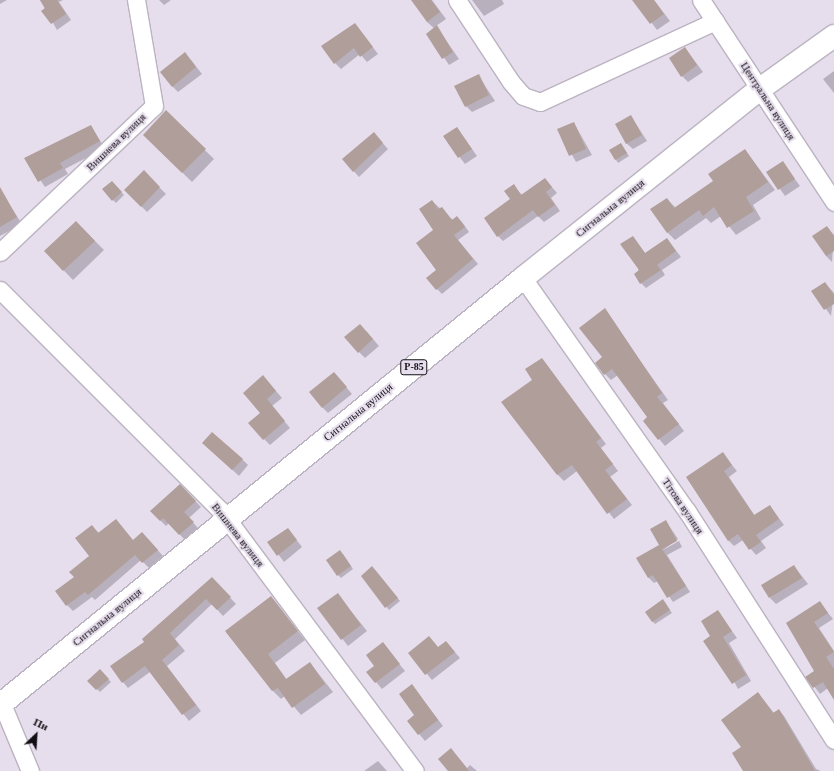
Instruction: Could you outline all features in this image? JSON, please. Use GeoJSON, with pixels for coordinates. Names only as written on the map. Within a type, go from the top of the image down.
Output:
{"type":"FeatureCollection","features":[{"type":"Feature","properties":{"kind":"main road","name":"Сигнальна вулиця"},"geometry":{"type":"LineString","coordinates":[[1,702],[523,278],[760,89],[834,36]]}},
{"type":"Feature","properties":{"kind":"street","name":"Вишнева вулиця"},"geometry":{"type":"LineString","coordinates":[[0,252],[154,106],[136,0]]}},
{"type":"Feature","properties":{"kind":"street"},"geometry":{"type":"LineString","coordinates":[[457,0],[511,82],[524,96],[540,102],[715,21]]}},
{"type":"Feature","properties":{"kind":"street","name":"Центральна вулиця"},"geometry":{"type":"LineString","coordinates":[[701,0],[834,202]]}},
{"type":"Feature","properties":{"kind":"street","name":"Тітова вулиця"},"geometry":{"type":"LineString","coordinates":[[523,278],[687,511],[834,740]]}},
{"type":"Feature","properties":{"kind":"street","name":"Вишнева вулиця"},"geometry":{"type":"LineString","coordinates":[[0,290],[228,519],[415,771]]}},
{"type":"Feature","properties":{"kind":"street"},"geometry":{"type":"LineString","coordinates":[[1,702],[30,771]]}},
{"type":"Feature","properties":{"kind":"building"},"geometry":{"type":"Polygon","coordinates":[[[40,0],[57,0],[66,14],[51,24],[41,11],[45,8],[40,0]]]}},
{"type":"Feature","properties":{"kind":"building"},"geometry":{"type":"Polygon","coordinates":[[[411,0],[431,0],[440,12],[427,22],[411,0]]]}},
{"type":"Feature","properties":{"kind":"building"},"geometry":{"type":"Polygon","coordinates":[[[632,0],[654,0],[664,14],[650,24],[632,0]]]}},
{"type":"Feature","properties":{"kind":"building"},"geometry":{"type":"Polygon","coordinates":[[[355,23],[373,47],[360,57],[354,48],[334,64],[321,46],[355,23]]]}},
{"type":"Feature","properties":{"kind":"building"},"geometry":{"type":"Polygon","coordinates":[[[437,25],[453,52],[442,59],[426,34],[437,25]]]}},
{"type":"Feature","properties":{"kind":"building"},"geometry":{"type":"Polygon","coordinates":[[[685,47],[697,65],[681,77],[669,58],[685,47]]]}},
{"type":"Feature","properties":{"kind":"building"},"geometry":{"type":"Polygon","coordinates":[[[185,52],[196,67],[172,87],[160,72],[185,52]]]}},
{"type":"Feature","properties":{"kind":"building"},"geometry":{"type":"Polygon","coordinates":[[[479,74],[489,95],[465,107],[454,86],[479,74]]]}},
{"type":"Feature","properties":{"kind":"building"},"geometry":{"type":"Polygon","coordinates":[[[166,110],[206,149],[182,173],[143,135],[166,110]]]}},
{"type":"Feature","properties":{"kind":"building"},"geometry":{"type":"Polygon","coordinates":[[[631,115],[642,135],[626,144],[615,124],[631,115]]]}},
{"type":"Feature","properties":{"kind":"building"},"geometry":{"type":"Polygon","coordinates":[[[574,122],[586,149],[569,156],[557,129],[574,122]]]}},
{"type":"Feature","properties":{"kind":"building"},"geometry":{"type":"Polygon","coordinates":[[[91,125],[100,141],[60,163],[63,168],[38,182],[24,158],[91,125]]]}},
{"type":"Feature","properties":{"kind":"building"},"geometry":{"type":"Polygon","coordinates":[[[457,127],[472,149],[458,158],[443,136],[457,127]]]}},
{"type":"Feature","properties":{"kind":"building"},"geometry":{"type":"Polygon","coordinates":[[[374,132],[383,143],[353,172],[342,159],[374,132]]]}},
{"type":"Feature","properties":{"kind":"building"},"geometry":{"type":"Polygon","coordinates":[[[621,143],[627,153],[615,160],[609,150],[621,143]]]}},
{"type":"Feature","properties":{"kind":"building"},"geometry":{"type":"Polygon","coordinates":[[[745,149],[768,182],[746,197],[754,211],[727,228],[714,207],[703,216],[699,210],[667,233],[650,209],[667,198],[674,208],[713,181],[708,174],[745,149]]]}},
{"type":"Feature","properties":{"kind":"building"},"geometry":{"type":"Polygon","coordinates":[[[783,161],[795,179],[778,190],[766,172],[783,161]]]}},
{"type":"Feature","properties":{"kind":"building"},"geometry":{"type":"Polygon","coordinates":[[[144,170],[160,187],[141,207],[124,190],[144,170]]]}},
{"type":"Feature","properties":{"kind":"building"},"geometry":{"type":"Polygon","coordinates":[[[545,178],[552,187],[546,192],[555,205],[538,217],[533,210],[497,237],[484,218],[510,199],[504,191],[514,184],[521,195],[545,178]]]}},
{"type":"Feature","properties":{"kind":"building"},"geometry":{"type":"Polygon","coordinates":[[[112,181],[122,192],[112,201],[102,189],[112,181]]]}},
{"type":"Feature","properties":{"kind":"building"},"geometry":{"type":"Polygon","coordinates":[[[0,187],[17,217],[0,227],[0,187]]]}},
{"type":"Feature","properties":{"kind":"building"},"geometry":{"type":"Polygon","coordinates":[[[432,200],[438,209],[442,207],[452,220],[457,216],[465,227],[454,235],[473,259],[436,290],[426,278],[436,270],[416,243],[433,230],[419,209],[432,200]]]}},
{"type":"Feature","properties":{"kind":"building"},"geometry":{"type":"Polygon","coordinates":[[[76,221],[95,241],[63,271],[44,251],[76,221]]]}},
{"type":"Feature","properties":{"kind":"building"},"geometry":{"type":"Polygon","coordinates":[[[827,226],[834,236],[834,251],[826,256],[812,236],[827,226]]]}},
{"type":"Feature","properties":{"kind":"building"},"geometry":{"type":"Polygon","coordinates":[[[633,236],[645,253],[667,238],[676,251],[657,265],[661,270],[640,284],[634,274],[639,270],[620,244],[633,236]]]}},
{"type":"Feature","properties":{"kind":"building"},"geometry":{"type":"Polygon","coordinates":[[[825,282],[834,295],[834,304],[824,310],[811,291],[825,282]]]}},
{"type":"Feature","properties":{"kind":"building"},"geometry":{"type":"Polygon","coordinates":[[[605,308],[662,393],[657,397],[679,424],[658,440],[643,421],[647,417],[612,369],[604,375],[595,363],[602,357],[579,328],[605,308]]]}},
{"type":"Feature","properties":{"kind":"building"},"geometry":{"type":"Polygon","coordinates":[[[360,324],[373,339],[358,353],[344,337],[360,324]]]}},
{"type":"Feature","properties":{"kind":"building"},"geometry":{"type":"Polygon","coordinates":[[[542,358],[601,438],[596,442],[613,464],[605,470],[627,499],[607,514],[572,465],[557,475],[501,402],[532,380],[525,369],[542,358]]]}},
{"type":"Feature","properties":{"kind":"building"},"geometry":{"type":"Polygon","coordinates":[[[334,372],[347,387],[322,408],[309,392],[334,372]]]}},
{"type":"Feature","properties":{"kind":"building"},"geometry":{"type":"Polygon","coordinates":[[[263,375],[276,391],[267,399],[285,421],[263,440],[248,423],[260,413],[243,393],[263,375]]]}},
{"type":"Feature","properties":{"kind":"building"},"geometry":{"type":"Polygon","coordinates":[[[212,432],[243,459],[232,470],[202,443],[212,432]]]}},
{"type":"Feature","properties":{"kind":"building"},"geometry":{"type":"Polygon","coordinates":[[[723,452],[732,465],[724,471],[754,515],[770,505],[779,519],[756,535],[761,542],[749,550],[738,534],[728,541],[686,477],[723,452]]]}},
{"type":"Feature","properties":{"kind":"building"},"geometry":{"type":"Polygon","coordinates":[[[180,484],[196,501],[184,512],[194,522],[179,535],[163,518],[160,521],[150,511],[180,484]]]}},
{"type":"Feature","properties":{"kind":"building"},"geometry":{"type":"Polygon","coordinates":[[[116,519],[133,540],[142,532],[158,550],[142,563],[135,555],[88,595],[85,592],[66,606],[55,591],[74,577],[69,572],[89,556],[75,538],[92,525],[98,533],[116,519]]]}},
{"type":"Feature","properties":{"kind":"building"},"geometry":{"type":"Polygon","coordinates":[[[666,520],[677,541],[662,549],[686,586],[667,598],[653,575],[648,578],[636,558],[659,545],[650,529],[666,520]]]}},
{"type":"Feature","properties":{"kind":"building"},"geometry":{"type":"Polygon","coordinates":[[[288,528],[297,540],[277,556],[267,542],[288,528]]]}},
{"type":"Feature","properties":{"kind":"building"},"geometry":{"type":"Polygon","coordinates":[[[340,550],[351,566],[337,576],[326,560],[340,550]]]}},
{"type":"Feature","properties":{"kind":"building"},"geometry":{"type":"Polygon","coordinates":[[[794,565],[802,578],[769,598],[761,585],[794,565]]]}},
{"type":"Feature","properties":{"kind":"building"},"geometry":{"type":"Polygon","coordinates":[[[372,566],[398,598],[385,608],[361,576],[372,566]]]}},
{"type":"Feature","properties":{"kind":"building"},"geometry":{"type":"Polygon","coordinates":[[[212,577],[231,597],[217,610],[206,599],[170,633],[179,645],[162,660],[196,705],[182,715],[145,666],[122,683],[110,666],[144,642],[142,639],[212,577]]]}},
{"type":"Feature","properties":{"kind":"building"},"geometry":{"type":"Polygon","coordinates":[[[338,593],[361,625],[341,640],[317,608],[338,593]]]}},
{"type":"Feature","properties":{"kind":"building"},"geometry":{"type":"Polygon","coordinates":[[[271,596],[298,631],[268,654],[286,679],[310,662],[325,684],[292,708],[278,688],[272,691],[225,631],[271,596]]]}},
{"type":"Feature","properties":{"kind":"building"},"geometry":{"type":"Polygon","coordinates":[[[663,599],[670,610],[652,622],[645,612],[663,599]]]}},
{"type":"Feature","properties":{"kind":"building"},"geometry":{"type":"Polygon","coordinates":[[[820,601],[828,613],[814,622],[834,652],[826,657],[834,669],[834,700],[823,682],[813,688],[805,677],[814,671],[786,623],[820,601]]]}},
{"type":"Feature","properties":{"kind":"building"},"geometry":{"type":"Polygon","coordinates":[[[718,610],[732,631],[723,637],[746,675],[732,684],[703,641],[710,636],[701,621],[718,610]]]}},
{"type":"Feature","properties":{"kind":"building"},"geometry":{"type":"Polygon","coordinates":[[[429,636],[438,647],[446,641],[455,652],[425,675],[408,653],[429,636]]]}},
{"type":"Feature","properties":{"kind":"building"},"geometry":{"type":"Polygon","coordinates":[[[383,642],[400,664],[375,683],[366,672],[374,666],[366,655],[383,642]]]}},
{"type":"Feature","properties":{"kind":"building"},"geometry":{"type":"Polygon","coordinates":[[[100,669],[109,679],[96,690],[87,681],[100,669]]]}},
{"type":"Feature","properties":{"kind":"building"},"geometry":{"type":"Polygon","coordinates":[[[412,684],[438,720],[418,735],[407,721],[414,715],[399,694],[412,684]]]}},
{"type":"Feature","properties":{"kind":"building"},"geometry":{"type":"Polygon","coordinates":[[[758,692],[773,713],[779,709],[815,771],[743,771],[732,753],[741,747],[721,720],[758,692]]]}},
{"type":"Feature","properties":{"kind":"building"},"geometry":{"type":"Polygon","coordinates":[[[451,748],[469,771],[448,771],[438,759],[451,748]]]}}]}
